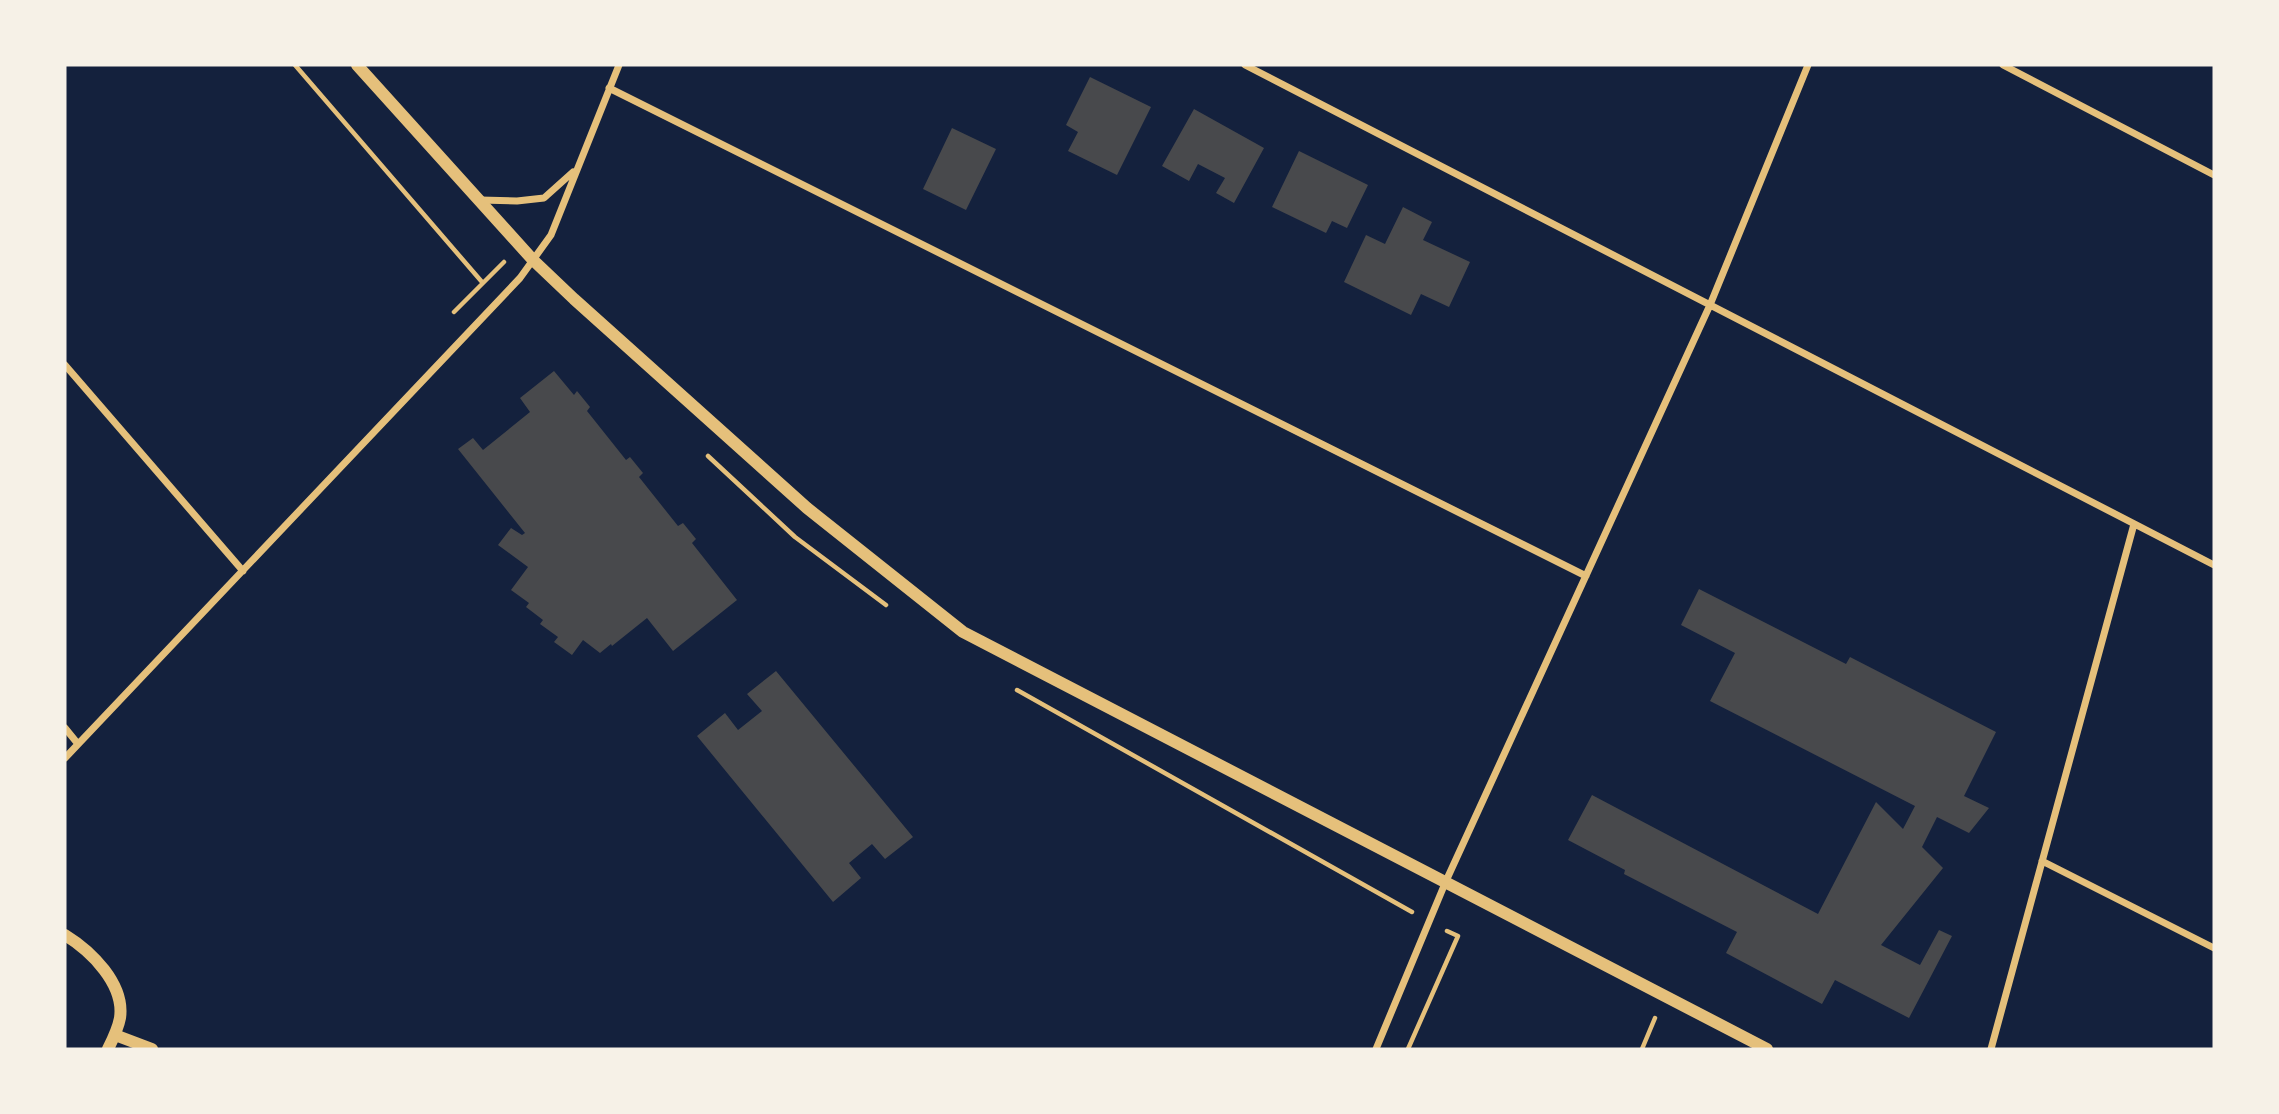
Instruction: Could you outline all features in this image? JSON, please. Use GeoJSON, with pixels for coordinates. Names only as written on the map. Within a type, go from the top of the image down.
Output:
{"type":"FeatureCollection","features":[{"type":"Feature","properties":{"kind":"street"},"geometry":{"type":"LineString","coordinates":[[357,65],[533,260],[807,508],[963,632],[1767,1049]]}},
{"type":"Feature","properties":{"kind":"street"},"geometry":{"type":"LineString","coordinates":[[65,758],[520,278],[551,235],[619,65]]}},
{"type":"Feature","properties":{"kind":"street"},"geometry":{"type":"LineString","coordinates":[[1245,65],[2214,565]]}},
{"type":"Feature","properties":{"kind":"street"},"geometry":{"type":"LineString","coordinates":[[1376,1049],[1446,881],[1710,304],[1808,65]]}},
{"type":"Feature","properties":{"kind":"street"},"geometry":{"type":"LineString","coordinates":[[2003,65],[2214,175]]}},
{"type":"Feature","properties":{"kind":"street"},"geometry":{"type":"LineString","coordinates":[[609,88],[1586,576]]}},
{"type":"Feature","properties":{"kind":"street"},"geometry":{"type":"LineString","coordinates":[[479,200],[517,201],[544,198],[576,169]]}},
{"type":"Feature","properties":{"kind":"street"},"geometry":{"type":"LineString","coordinates":[[65,365],[243,571]]}},
{"type":"Feature","properties":{"kind":"street"},"geometry":{"type":"LineString","coordinates":[[1991,1049],[2134,524]]}},
{"type":"Feature","properties":{"kind":"street"},"geometry":{"type":"LineString","coordinates":[[65,728],[78,744]]}},
{"type":"Feature","properties":{"kind":"street"},"geometry":{"type":"LineString","coordinates":[[2042,861],[2214,948]]}},
{"type":"Feature","properties":{"kind":"street"},"geometry":{"type":"LineString","coordinates":[[65,935],[81,944],[100,961],[110,979],[121,1015],[116,1035],[108,1049]]}},
{"type":"Feature","properties":{"kind":"street"},"geometry":{"type":"LineString","coordinates":[[116,1035],[152,1049]]}},
{"type":"Feature","properties":{"kind":"path"},"geometry":{"type":"LineString","coordinates":[[295,65],[482,282]]}},
{"type":"Feature","properties":{"kind":"path"},"geometry":{"type":"LineString","coordinates":[[454,312],[503,261],[520,278]]}},
{"type":"Feature","properties":{"kind":"path"},"geometry":{"type":"LineString","coordinates":[[703,451],[795,537],[890,608]]}},
{"type":"Feature","properties":{"kind":"path"},"geometry":{"type":"LineString","coordinates":[[1012,687],[1458,936],[1408,1049]]}},
{"type":"Feature","properties":{"kind":"path"},"geometry":{"type":"LineString","coordinates":[[1642,1049],[1665,995]]}},
{"type":"Feature","properties":{"kind":"building"},"geometry":{"type":"Polygon","coordinates":[[[1090,77],[1151,107],[1117,175],[1068,151],[1078,132],[1066,125],[1090,77]]]}},
{"type":"Feature","properties":{"kind":"building"},"geometry":{"type":"Polygon","coordinates":[[[1194,109],[1264,148],[1234,203],[1216,193],[1225,178],[1198,164],[1189,181],[1162,166],[1194,109]]]}},
{"type":"Feature","properties":{"kind":"building"},"geometry":{"type":"Polygon","coordinates":[[[952,128],[996,149],[966,210],[923,189],[952,128]]]}},
{"type":"Feature","properties":{"kind":"building"},"geometry":{"type":"Polygon","coordinates":[[[1299,151],[1368,185],[1347,228],[1332,221],[1326,233],[1272,207],[1299,151]]]}},
{"type":"Feature","properties":{"kind":"building"},"geometry":{"type":"Polygon","coordinates":[[[1403,207],[1432,222],[1423,240],[1470,262],[1449,307],[1421,294],[1411,315],[1344,282],[1366,235],[1385,244],[1403,207]]]}},
{"type":"Feature","properties":{"kind":"building"},"geometry":{"type":"Polygon","coordinates":[[[554,371],[574,395],[577,391],[590,407],[587,411],[626,460],[630,457],[643,473],[639,477],[678,526],[683,523],[696,539],[692,543],[737,600],[673,651],[647,618],[600,653],[583,640],[572,655],[554,642],[558,637],[540,624],[543,620],[526,607],[529,603],[511,590],[528,567],[498,545],[511,528],[522,535],[525,533],[458,449],[473,438],[483,450],[530,412],[520,398],[554,371]]]}},
{"type":"Feature","properties":{"kind":"building"},"geometry":{"type":"Polygon","coordinates":[[[1699,589],[1846,664],[1850,657],[1996,732],[1964,796],[1989,808],[1969,833],[1937,817],[1922,847],[1943,868],[1881,945],[1920,965],[1939,930],[1952,936],[1909,1018],[1835,980],[1822,1004],[1726,953],[1737,932],[1624,874],[1625,870],[1568,840],[1592,795],[1818,914],[1876,802],[1903,829],[1915,806],[1710,701],[1735,653],[1681,625],[1699,589]]]}},
{"type":"Feature","properties":{"kind":"building"},"geometry":{"type":"Polygon","coordinates":[[[776,671],[913,837],[885,859],[872,844],[849,863],[861,878],[833,902],[697,736],[725,713],[738,730],[762,711],[747,694],[776,671]]]}}]}
